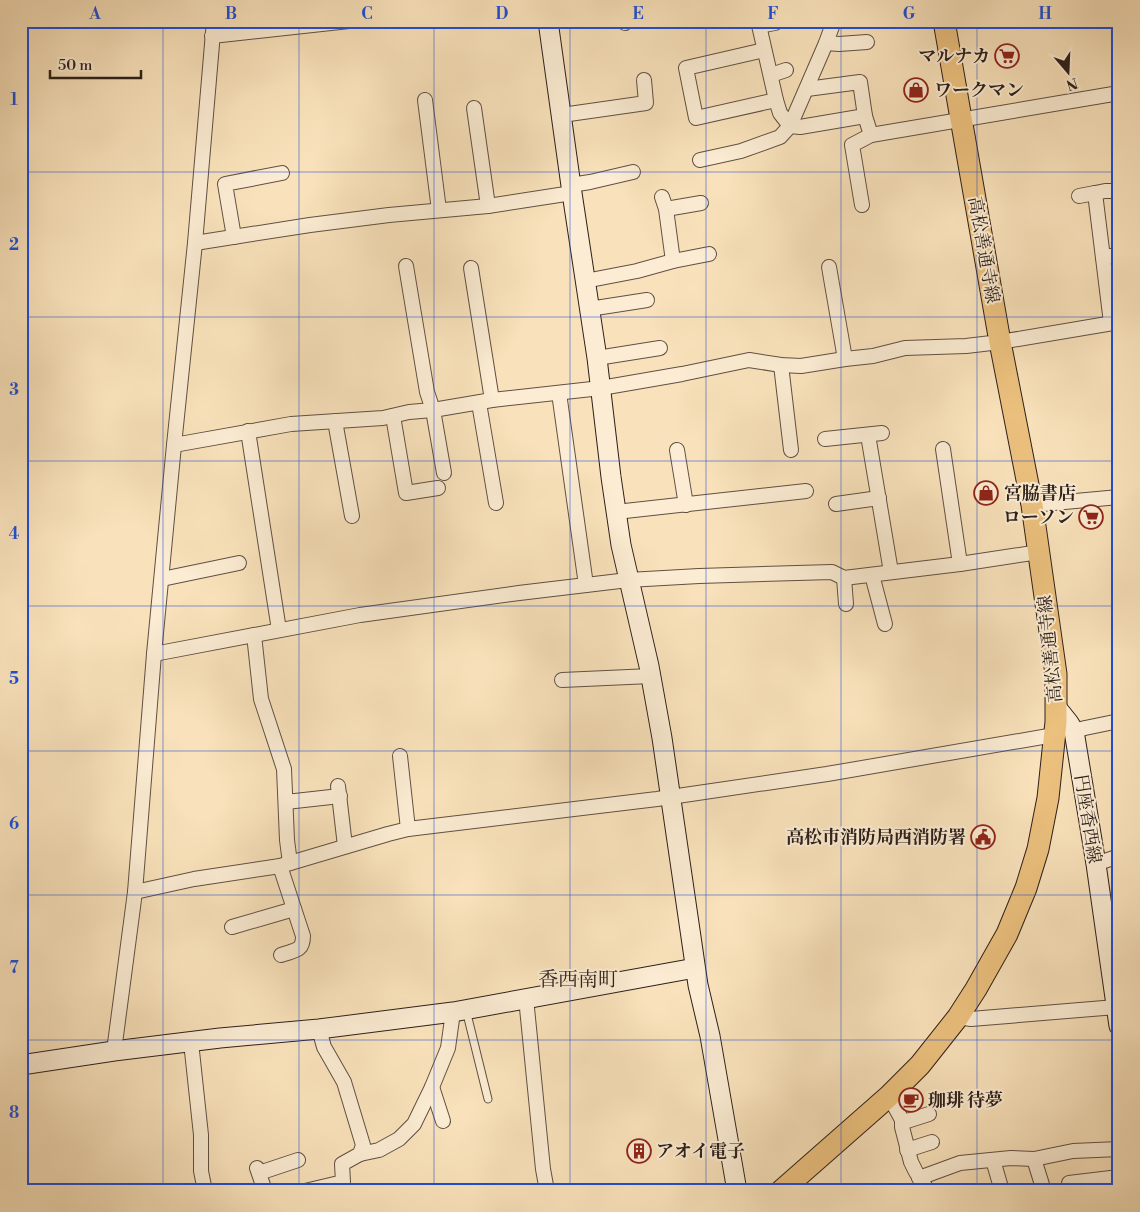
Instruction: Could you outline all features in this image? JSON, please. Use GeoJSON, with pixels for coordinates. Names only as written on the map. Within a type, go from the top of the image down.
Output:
{"type":"FeatureCollection","features":[{"type":"Feature","properties":{"kind":"main road","name":"高松善通寺線"},"geometry":{"type":"LineString","coordinates":[[781,1191],[889,1096],[920,1065],[958,1017],[976,989],[1007,934],[1026,888],[1038,849],[1064,733],[1056,708],[1056,674],[1032,505],[1000,342],[944,21]]}},
{"type":"Feature","properties":{"kind":"street"},"geometry":{"type":"LineString","coordinates":[[114,1051],[135,892],[154,654],[195,243],[214,21]]}},
{"type":"Feature","properties":{"kind":"street"},"geometry":{"type":"LineString","coordinates":[[212,36],[349,21]]}},
{"type":"Feature","properties":{"kind":"street"},"geometry":{"type":"LineString","coordinates":[[548,21],[597,358],[621,545],[651,676],[671,796],[698,986],[710,1036],[737,1191]]}},
{"type":"Feature","properties":{"kind":"street"},"geometry":{"type":"LineString","coordinates":[[700,160],[741,151],[780,137],[790,126],[834,21]]}},
{"type":"Feature","properties":{"kind":"street"},"geometry":{"type":"LineString","coordinates":[[775,23],[759,24],[776,100],[780,113],[790,126],[800,127],[865,116]]}},
{"type":"Feature","properties":{"kind":"street"},"geometry":{"type":"LineString","coordinates":[[826,43],[866,42]]}},
{"type":"Feature","properties":{"kind":"street"},"geometry":{"type":"LineString","coordinates":[[764,50],[686,68],[696,118],[776,100]]}},
{"type":"Feature","properties":{"kind":"street"},"geometry":{"type":"LineString","coordinates":[[771,75],[786,70]]}},
{"type":"Feature","properties":{"kind":"street"},"geometry":{"type":"LineString","coordinates":[[562,116],[646,103],[644,80]]}},
{"type":"Feature","properties":{"kind":"street"},"geometry":{"type":"LineString","coordinates":[[807,89],[860,82],[865,116],[871,135]]}},
{"type":"Feature","properties":{"kind":"street"},"geometry":{"type":"LineString","coordinates":[[862,205],[852,145],[871,135],[1119,93]]}},
{"type":"Feature","properties":{"kind":"street"},"geometry":{"type":"LineString","coordinates":[[425,100],[440,210]]}},
{"type":"Feature","properties":{"kind":"street"},"geometry":{"type":"LineString","coordinates":[[474,108],[488,206]]}},
{"type":"Feature","properties":{"kind":"street"},"geometry":{"type":"LineString","coordinates":[[195,243],[320,224],[488,206],[571,189],[590,182],[633,172]]}},
{"type":"Feature","properties":{"kind":"street"},"geometry":{"type":"LineString","coordinates":[[234,236],[225,184],[282,173]]}},
{"type":"Feature","properties":{"kind":"street"},"geometry":{"type":"LineString","coordinates":[[1079,196],[1106,191],[1119,191]]}},
{"type":"Feature","properties":{"kind":"street"},"geometry":{"type":"LineString","coordinates":[[174,445],[291,424],[383,418],[409,412],[601,388],[749,360],[801,366],[873,356],[905,348],[966,346],[1000,342],[1115,323],[1103,257],[1095,193]]}},
{"type":"Feature","properties":{"kind":"street"},"geometry":{"type":"LineString","coordinates":[[673,261],[664,203],[701,203]]}},
{"type":"Feature","properties":{"kind":"street"},"geometry":{"type":"LineString","coordinates":[[585,281],[709,254]]}},
{"type":"Feature","properties":{"kind":"street"},"geometry":{"type":"LineString","coordinates":[[1103,257],[1119,255]]}},
{"type":"Feature","properties":{"kind":"street"},"geometry":{"type":"LineString","coordinates":[[406,266],[427,392],[433,410],[444,473]]}},
{"type":"Feature","properties":{"kind":"street"},"geometry":{"type":"LineString","coordinates":[[829,267],[845,359]]}},
{"type":"Feature","properties":{"kind":"street"},"geometry":{"type":"LineString","coordinates":[[471,268],[496,503]]}},
{"type":"Feature","properties":{"kind":"street"},"geometry":{"type":"LineString","coordinates":[[589,309],[647,300]]}},
{"type":"Feature","properties":{"kind":"street"},"geometry":{"type":"LineString","coordinates":[[597,358],[660,348]]}},
{"type":"Feature","properties":{"kind":"street"},"geometry":{"type":"LineString","coordinates":[[781,365],[791,450]]}},
{"type":"Feature","properties":{"kind":"street"},"geometry":{"type":"LineString","coordinates":[[559,393],[586,585]]}},
{"type":"Feature","properties":{"kind":"street"},"geometry":{"type":"LineString","coordinates":[[393,416],[406,493],[438,488]]}},
{"type":"Feature","properties":{"kind":"street"},"geometry":{"type":"LineString","coordinates":[[335,421],[352,516]]}},
{"type":"Feature","properties":{"kind":"street"},"geometry":{"type":"LineString","coordinates":[[248,431],[279,630]]}},
{"type":"Feature","properties":{"kind":"street"},"geometry":{"type":"LineString","coordinates":[[826,439],[875,434],[880,541],[891,572]]}},
{"type":"Feature","properties":{"kind":"street"},"geometry":{"type":"LineString","coordinates":[[943,449],[960,564]]}},
{"type":"Feature","properties":{"kind":"street"},"geometry":{"type":"LineString","coordinates":[[677,450],[686,504]]}},
{"type":"Feature","properties":{"kind":"street"},"geometry":{"type":"LineString","coordinates":[[616,512],[806,491]]}},
{"type":"Feature","properties":{"kind":"street"},"geometry":{"type":"LineString","coordinates":[[1032,505],[1119,497]]}},
{"type":"Feature","properties":{"kind":"street"},"geometry":{"type":"LineString","coordinates":[[836,504],[879,498]]}},
{"type":"Feature","properties":{"kind":"street"},"geometry":{"type":"LineString","coordinates":[[154,654],[360,615],[628,580],[832,572],[844,578],[1039,552]]}},
{"type":"Feature","properties":{"kind":"street"},"geometry":{"type":"LineString","coordinates":[[162,579],[239,563]]}},
{"type":"Feature","properties":{"kind":"street"},"geometry":{"type":"LineString","coordinates":[[872,575],[885,624]]}},
{"type":"Feature","properties":{"kind":"street"},"geometry":{"type":"LineString","coordinates":[[844,578],[846,604]]}},
{"type":"Feature","properties":{"kind":"street"},"geometry":{"type":"LineString","coordinates":[[254,635],[261,699],[284,768],[287,840],[285,864],[294,909],[303,936],[303,944],[300,948],[281,955]]}},
{"type":"Feature","properties":{"kind":"street"},"geometry":{"type":"LineString","coordinates":[[562,680],[651,676]]}},
{"type":"Feature","properties":{"kind":"street"},"geometry":{"type":"LineString","coordinates":[[135,892],[194,879],[285,864],[408,829],[657,798],[827,774],[1064,733],[1119,721]]}},
{"type":"Feature","properties":{"kind":"street","name":"円座香西線"},"geometry":{"type":"LineString","coordinates":[[1064,733],[1096,864],[1118,1015]]}},
{"type":"Feature","properties":{"kind":"street"},"geometry":{"type":"LineString","coordinates":[[400,756],[408,829]]}},
{"type":"Feature","properties":{"kind":"street"},"geometry":{"type":"LineString","coordinates":[[286,802],[339,791],[346,846]]}},
{"type":"Feature","properties":{"kind":"street"},"geometry":{"type":"LineString","coordinates":[[1096,864],[1119,856]]}},
{"type":"Feature","properties":{"kind":"street"},"geometry":{"type":"LineString","coordinates":[[232,927],[294,909]]}},
{"type":"Feature","properties":{"kind":"street"},"geometry":{"type":"LineString","coordinates":[[21,1065],[114,1051],[319,1029],[460,1010],[695,968]]}},
{"type":"Feature","properties":{"kind":"street"},"geometry":{"type":"LineString","coordinates":[[526,998],[546,1191]]}},
{"type":"Feature","properties":{"kind":"street"},"geometry":{"type":"LineString","coordinates":[[305,1191],[344,1186],[342,1164],[360,1154],[379,1150],[399,1139],[414,1124],[448,1048],[460,1010]]}},
{"type":"Feature","properties":{"kind":"street"},"geometry":{"type":"LineString","coordinates":[[958,1017],[971,1019],[1118,1015]]}},
{"type":"Feature","properties":{"kind":"street"},"geometry":{"type":"LineString","coordinates":[[319,1029],[324,1047],[344,1082],[363,1145],[360,1154]]}},
{"type":"Feature","properties":{"kind":"street"},"geometry":{"type":"LineString","coordinates":[[191,1042],[201,1135],[201,1171],[205,1191]]}},
{"type":"Feature","properties":{"kind":"street"},"geometry":{"type":"LineString","coordinates":[[432,1087],[443,1121]]}},
{"type":"Feature","properties":{"kind":"street"},"geometry":{"type":"LineString","coordinates":[[889,1096],[902,1120],[910,1162],[928,1191]]}},
{"type":"Feature","properties":{"kind":"street"},"geometry":{"type":"LineString","coordinates":[[902,1120],[907,1121],[928,1114]]}},
{"type":"Feature","properties":{"kind":"street"},"geometry":{"type":"LineString","coordinates":[[908,1150],[932,1142]]}},
{"type":"Feature","properties":{"kind":"street"},"geometry":{"type":"LineString","coordinates":[[919,1178],[960,1163],[1011,1158],[1034,1159],[1073,1151],[1119,1148]]}},
{"type":"Feature","properties":{"kind":"street"},"geometry":{"type":"LineString","coordinates":[[1034,1159],[1044,1191]]}},
{"type":"Feature","properties":{"kind":"street"},"geometry":{"type":"LineString","coordinates":[[265,1191],[258,1171],[298,1160]]}},
{"type":"Feature","properties":{"kind":"street"},"geometry":{"type":"LineString","coordinates":[[992,1160],[1002,1191]]}},
{"type":"Feature","properties":{"kind":"street"},"geometry":{"type":"LineString","coordinates":[[1069,1183],[1119,1177]]}},
{"type":"Feature","properties":{"kind":"lane"},"geometry":{"type":"LineString","coordinates":[[460,1010],[488,1099]]}},
{"type":"Feature","properties":{"kind":"place","name":"マルナカ"},"geometry":{"type":"Point","coordinates":[1007,56]}},
{"type":"Feature","properties":{"kind":"place","name":"ワークマン"},"geometry":{"type":"Point","coordinates":[916,90]}},
{"type":"Feature","properties":{"kind":"place","name":"宮脇書店"},"geometry":{"type":"Point","coordinates":[986,493]}},
{"type":"Feature","properties":{"kind":"place","name":"ローソン"},"geometry":{"type":"Point","coordinates":[1091,517]}},
{"type":"Feature","properties":{"kind":"place","name":"高松市消防局西消防署"},"geometry":{"type":"Point","coordinates":[983,837]}},
{"type":"Feature","properties":{"kind":"place","name":"珈琲 待夢"},"geometry":{"type":"Point","coordinates":[911,1100]}},
{"type":"Feature","properties":{"kind":"place","name":"アオイ電子"},"geometry":{"type":"Point","coordinates":[639,1151]}},
{"type":"Feature","properties":{"kind":"district","name":"香西南町"},"geometry":{"type":"Point","coordinates":[578,979]}}]}
